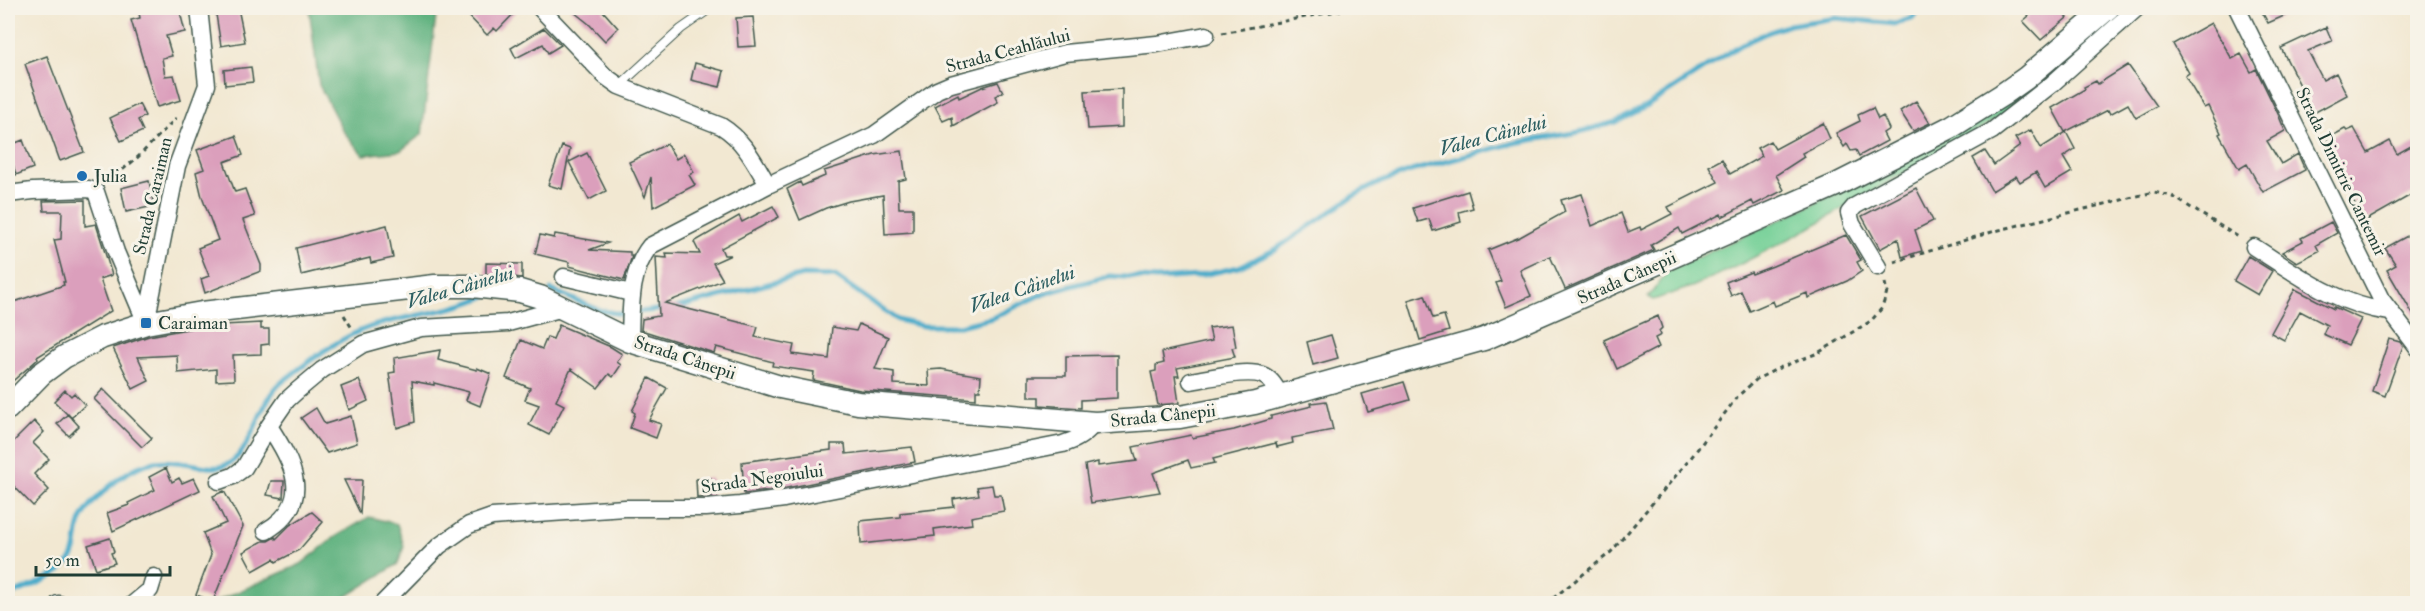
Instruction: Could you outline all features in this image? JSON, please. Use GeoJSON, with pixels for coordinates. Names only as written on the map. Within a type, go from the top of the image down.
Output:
{"type":"FeatureCollection","features":[{"type":"Feature","properties":{"kind":"street","name":"Strada Caraiman"},"geometry":{"type":"LineString","coordinates":[[146,323],[174,175],[207,85],[199,8]]}},
{"type":"Feature","properties":{"kind":"street"},"geometry":{"type":"LineString","coordinates":[[540,8],[605,76],[619,86],[721,126],[733,134],[746,147],[768,185]]}},
{"type":"Feature","properties":{"kind":"street","name":"Strada Cânepii"},"geometry":{"type":"LineString","coordinates":[[8,408],[41,374],[64,357],[103,337],[146,323],[202,313],[435,286],[472,286],[520,291],[540,297],[630,341],[780,387],[858,404],[1095,423],[1180,417],[1256,403],[1484,339],[1836,185],[1951,127],[2002,95],[2026,78],[2108,8]]}},
{"type":"Feature","properties":{"kind":"street"},"geometry":{"type":"LineString","coordinates":[[1878,267],[1852,224],[1849,213],[1855,206],[1992,130],[2052,84],[2137,8]]}},
{"type":"Feature","properties":{"kind":"street","name":"Strada Dimitrie Cantemir"},"geometry":{"type":"LineString","coordinates":[[2237,8],[2390,312],[2418,348]]}},
{"type":"Feature","properties":{"kind":"street","name":"Strada Ceahlăului"},"geometry":{"type":"LineString","coordinates":[[630,341],[631,294],[643,254],[650,246],[768,185],[874,135],[937,90],[951,84],[1065,53],[1157,44],[1206,35]]}},
{"type":"Feature","properties":{"kind":"street"},"geometry":{"type":"LineString","coordinates":[[8,194],[89,189],[96,192],[116,252],[146,323]]}},
{"type":"Feature","properties":{"kind":"street"},"geometry":{"type":"LineString","coordinates":[[2254,247],[2330,295],[2366,309],[2390,312]]}},
{"type":"Feature","properties":{"kind":"street"},"geometry":{"type":"LineString","coordinates":[[564,277],[631,294]]}},
{"type":"Feature","properties":{"kind":"street"},"geometry":{"type":"LineString","coordinates":[[219,481],[233,476],[244,468],[287,400],[322,370],[363,344],[421,328],[508,323],[564,308]]}},
{"type":"Feature","properties":{"kind":"street"},"geometry":{"type":"LineString","coordinates":[[1191,381],[1240,374],[1261,375],[1272,382],[1281,396]]}},
{"type":"Feature","properties":{"kind":"street","name":"Strada Negoiului"},"geometry":{"type":"LineString","coordinates":[[382,603],[439,546],[469,525],[492,517],[625,508],[706,508],[784,499],[1062,444],[1074,441],[1095,423]]}},
{"type":"Feature","properties":{"kind":"street"},"geometry":{"type":"LineString","coordinates":[[266,531],[279,524],[289,513],[296,485],[292,468],[269,426]]}},
{"type":"Feature","properties":{"kind":"street"},"geometry":{"type":"LineString","coordinates":[[134,603],[150,590],[154,577]]}},
{"type":"Feature","properties":{"kind":"lane"},"geometry":{"type":"LineString","coordinates":[[619,86],[681,29],[711,8]]}},
{"type":"Feature","properties":{"kind":"path"},"geometry":{"type":"LineString","coordinates":[[1206,35],[1352,8]]}},
{"type":"Feature","properties":{"kind":"path"},"geometry":{"type":"LineString","coordinates":[[96,192],[138,157],[181,113],[201,99]]}},
{"type":"Feature","properties":{"kind":"path"},"geometry":{"type":"LineString","coordinates":[[1546,603],[1611,552],[1738,396],[1757,379],[1818,353],[1872,321],[1882,308],[1887,292],[1878,267],[1995,231],[2154,192],[2172,196],[2254,247]]}},
{"type":"Feature","properties":{"kind":"green space"},"geometry":{"type":"Polygon","coordinates":[[[309,8],[437,8],[422,134],[400,151],[363,155],[343,131],[319,85],[309,8]]]}},
{"type":"Feature","properties":{"kind":"green space"},"geometry":{"type":"Polygon","coordinates":[[[2109,25],[2000,117],[1808,229],[1739,265],[1694,286],[1653,300],[1648,297],[1668,271],[1870,178],[2090,34],[2109,25]]]}},
{"type":"Feature","properties":{"kind":"green space"},"geometry":{"type":"Polygon","coordinates":[[[369,517],[397,524],[404,546],[398,564],[336,603],[213,603],[301,564],[335,537],[369,517]]]}},
{"type":"Feature","properties":{"kind":"building"},"geometry":{"type":"Polygon","coordinates":[[[145,8],[179,8],[185,32],[166,36],[172,56],[162,58],[165,76],[174,75],[181,100],[157,107],[131,20],[140,18],[139,13],[146,12],[145,8]]]}},
{"type":"Feature","properties":{"kind":"building"},"geometry":{"type":"Polygon","coordinates":[[[215,8],[238,8],[245,42],[221,46],[215,8]]]}},
{"type":"Feature","properties":{"kind":"building"},"geometry":{"type":"Polygon","coordinates":[[[461,8],[519,8],[497,31],[494,28],[487,35],[461,8]]]}},
{"type":"Feature","properties":{"kind":"building"},"geometry":{"type":"Polygon","coordinates":[[[569,8],[607,8],[603,11],[618,28],[605,41],[569,8]]]}},
{"type":"Feature","properties":{"kind":"building"},"geometry":{"type":"Polygon","coordinates":[[[2022,8],[2057,8],[2067,18],[2041,40],[2023,21],[2029,16],[2022,8]]]}},
{"type":"Feature","properties":{"kind":"building"},"geometry":{"type":"Polygon","coordinates":[[[2260,8],[2302,8],[2268,23],[2260,8]]]}},
{"type":"Feature","properties":{"kind":"building"},"geometry":{"type":"Polygon","coordinates":[[[753,17],[756,46],[738,47],[736,18],[753,17]]]}},
{"type":"Feature","properties":{"kind":"building"},"geometry":{"type":"Polygon","coordinates":[[[2211,23],[2232,59],[2241,54],[2251,72],[2256,69],[2285,131],[2267,141],[2281,164],[2298,154],[2305,170],[2263,192],[2247,164],[2239,169],[2219,134],[2221,133],[2208,106],[2204,108],[2185,76],[2189,73],[2173,44],[2211,23]]]}},
{"type":"Feature","properties":{"kind":"building"},"geometry":{"type":"Polygon","coordinates":[[[2326,27],[2332,41],[2308,51],[2323,80],[2336,73],[2347,95],[2310,115],[2303,101],[2307,99],[2281,48],[2326,27]]]}},
{"type":"Feature","properties":{"kind":"building"},"geometry":{"type":"Polygon","coordinates":[[[544,28],[561,45],[548,53],[543,44],[516,58],[511,48],[544,28]]]}},
{"type":"Feature","properties":{"kind":"building"},"geometry":{"type":"Polygon","coordinates":[[[47,56],[84,152],[60,161],[25,64],[47,56]]]}},
{"type":"Feature","properties":{"kind":"building"},"geometry":{"type":"Polygon","coordinates":[[[695,63],[724,71],[720,87],[691,80],[695,63]]]}},
{"type":"Feature","properties":{"kind":"building"},"geometry":{"type":"Polygon","coordinates":[[[2128,65],[2157,106],[2136,118],[2128,104],[2110,114],[2108,110],[2065,132],[2052,108],[2085,89],[2084,87],[2096,81],[2098,84],[2128,65]]]}},
{"type":"Feature","properties":{"kind":"building"},"geometry":{"type":"Polygon","coordinates":[[[251,67],[253,82],[225,85],[224,70],[251,67]]]}},
{"type":"Feature","properties":{"kind":"building"},"geometry":{"type":"Polygon","coordinates":[[[998,82],[1003,92],[995,96],[998,102],[953,126],[952,117],[943,121],[935,106],[958,94],[959,98],[998,82]]]}},
{"type":"Feature","properties":{"kind":"building"},"geometry":{"type":"Polygon","coordinates":[[[1122,89],[1122,127],[1088,129],[1085,91],[1122,89]]]}},
{"type":"Feature","properties":{"kind":"building"},"geometry":{"type":"Polygon","coordinates":[[[1916,101],[1930,123],[1913,131],[1900,111],[1916,101]]]}},
{"type":"Feature","properties":{"kind":"building"},"geometry":{"type":"Polygon","coordinates":[[[139,104],[145,116],[138,120],[143,131],[121,141],[110,118],[139,104]]]}},
{"type":"Feature","properties":{"kind":"building"},"geometry":{"type":"Polygon","coordinates":[[[1873,108],[1878,119],[1883,116],[1889,129],[1883,133],[1887,141],[1859,156],[1856,150],[1851,151],[1847,144],[1844,147],[1836,133],[1860,121],[1858,115],[1873,108]]]}},
{"type":"Feature","properties":{"kind":"building"},"geometry":{"type":"Polygon","coordinates":[[[1823,123],[1830,139],[1802,153],[1804,157],[1776,175],[1784,190],[1754,205],[1752,201],[1722,217],[1721,214],[1682,234],[1679,228],[1651,245],[1654,250],[1565,289],[1550,256],[1520,270],[1531,296],[1506,307],[1496,283],[1501,281],[1488,250],[1520,237],[1565,212],[1561,200],[1582,194],[1592,226],[1621,213],[1628,232],[1640,227],[1641,230],[1672,214],[1668,207],[1718,182],[1709,166],[1722,159],[1730,174],[1762,156],[1757,148],[1770,141],[1775,149],[1823,123]]]}},
{"type":"Feature","properties":{"kind":"building"},"geometry":{"type":"Polygon","coordinates":[[[2354,128],[2368,153],[2390,141],[2397,154],[2418,142],[2418,191],[2365,221],[2331,162],[2335,159],[2326,139],[2345,129],[2347,131],[2354,128]]]}},
{"type":"Feature","properties":{"kind":"building"},"geometry":{"type":"Polygon","coordinates":[[[2031,130],[2041,148],[2066,132],[2075,149],[2063,157],[2072,172],[2045,188],[2036,172],[2020,182],[2016,176],[1992,191],[1973,158],[1985,151],[1994,165],[2020,146],[2015,138],[2031,130]]]}},
{"type":"Feature","properties":{"kind":"building"},"geometry":{"type":"Polygon","coordinates":[[[236,136],[243,155],[224,162],[235,192],[245,189],[255,216],[243,220],[261,265],[261,271],[205,293],[201,279],[209,276],[198,248],[218,240],[202,197],[196,172],[204,169],[197,150],[236,136]]]}},
{"type":"Feature","properties":{"kind":"building"},"geometry":{"type":"Polygon","coordinates":[[[23,140],[33,168],[16,175],[8,146],[23,140]]]}},
{"type":"Feature","properties":{"kind":"building"},"geometry":{"type":"Polygon","coordinates":[[[667,144],[676,159],[684,154],[694,172],[689,175],[695,185],[653,207],[651,177],[645,197],[629,162],[667,144]]]}},
{"type":"Feature","properties":{"kind":"building"},"geometry":{"type":"Polygon","coordinates":[[[562,146],[570,149],[562,189],[548,185],[562,146]]]}},
{"type":"Feature","properties":{"kind":"building"},"geometry":{"type":"Polygon","coordinates":[[[902,151],[906,179],[898,181],[899,208],[913,208],[913,232],[885,234],[883,195],[849,201],[800,220],[787,189],[800,182],[802,186],[825,176],[824,171],[874,155],[902,151]]]}},
{"type":"Feature","properties":{"kind":"building"},"geometry":{"type":"Polygon","coordinates":[[[587,153],[606,191],[589,200],[569,162],[587,153]]]}},
{"type":"Feature","properties":{"kind":"building"},"geometry":{"type":"Polygon","coordinates":[[[149,181],[154,206],[126,212],[121,188],[149,181]]]}},
{"type":"Feature","properties":{"kind":"building"},"geometry":{"type":"Polygon","coordinates":[[[1916,188],[1933,221],[1915,230],[1922,251],[1902,257],[1898,239],[1880,249],[1862,216],[1916,188]]]}},
{"type":"Feature","properties":{"kind":"building"},"geometry":{"type":"Polygon","coordinates":[[[1468,191],[1473,208],[1459,212],[1461,222],[1433,231],[1429,219],[1418,222],[1413,208],[1468,191]]]}},
{"type":"Feature","properties":{"kind":"building"},"geometry":{"type":"Polygon","coordinates":[[[85,200],[85,226],[96,224],[112,275],[100,279],[111,311],[37,357],[38,359],[8,385],[8,304],[64,285],[63,282],[65,282],[54,240],[61,239],[62,211],[44,211],[43,201],[85,200]]]}},
{"type":"Feature","properties":{"kind":"building"},"geometry":{"type":"Polygon","coordinates":[[[773,206],[779,217],[721,248],[724,255],[731,255],[713,263],[723,280],[665,303],[758,327],[755,337],[794,345],[792,354],[829,359],[832,327],[856,331],[859,324],[888,337],[875,369],[894,372],[894,384],[929,386],[928,370],[941,369],[981,376],[980,390],[976,390],[976,399],[860,390],[813,380],[814,372],[772,366],[773,362],[716,347],[714,353],[641,330],[642,319],[659,316],[656,257],[667,258],[666,253],[700,254],[694,242],[739,216],[742,222],[773,206]]]}},
{"type":"Feature","properties":{"kind":"building"},"geometry":{"type":"Polygon","coordinates":[[[2331,222],[2337,233],[2316,245],[2319,251],[2297,262],[2282,252],[2303,241],[2301,238],[2331,222]]]}},
{"type":"Feature","properties":{"kind":"building"},"geometry":{"type":"Polygon","coordinates":[[[387,225],[393,258],[371,263],[370,258],[301,275],[296,248],[387,225]]]}},
{"type":"Feature","properties":{"kind":"building"},"geometry":{"type":"Polygon","coordinates":[[[555,234],[608,243],[589,250],[630,252],[632,256],[624,280],[569,266],[569,262],[535,254],[540,235],[554,238],[555,234]]]}},
{"type":"Feature","properties":{"kind":"building"},"geometry":{"type":"Polygon","coordinates":[[[2411,234],[2418,244],[2418,323],[2387,270],[2396,265],[2385,248],[2411,234]]]}},
{"type":"Feature","properties":{"kind":"building"},"geometry":{"type":"Polygon","coordinates":[[[1846,235],[1861,260],[1857,262],[1862,271],[1847,281],[1808,298],[1807,293],[1775,306],[1773,301],[1750,311],[1741,291],[1731,296],[1726,282],[1773,266],[1846,235]]]}},
{"type":"Feature","properties":{"kind":"building"},"geometry":{"type":"Polygon","coordinates":[[[2248,256],[2272,271],[2258,295],[2234,281],[2248,256]]]}},
{"type":"Feature","properties":{"kind":"building"},"geometry":{"type":"Polygon","coordinates":[[[486,263],[522,264],[522,278],[486,274],[486,263]]]}},
{"type":"Feature","properties":{"kind":"building"},"geometry":{"type":"Polygon","coordinates":[[[2295,289],[2334,309],[2334,307],[2361,319],[2348,345],[2323,334],[2327,325],[2300,311],[2284,340],[2271,333],[2295,289]]]}},
{"type":"Feature","properties":{"kind":"building"},"geometry":{"type":"Polygon","coordinates":[[[1425,295],[1433,318],[1444,315],[1449,331],[1420,340],[1408,300],[1425,295]]]}},
{"type":"Feature","properties":{"kind":"building"},"geometry":{"type":"Polygon","coordinates":[[[1658,316],[1662,328],[1659,331],[1661,335],[1655,338],[1659,347],[1617,369],[1604,340],[1658,316]]]}},
{"type":"Feature","properties":{"kind":"building"},"geometry":{"type":"Polygon","coordinates":[[[261,323],[261,329],[269,329],[269,344],[261,345],[261,354],[233,355],[234,380],[216,381],[216,369],[178,373],[177,355],[138,357],[149,381],[133,389],[113,348],[149,336],[204,326],[261,323]]]}},
{"type":"Feature","properties":{"kind":"building"},"geometry":{"type":"Polygon","coordinates":[[[559,325],[622,354],[617,362],[621,365],[613,377],[609,374],[598,388],[571,369],[556,401],[564,405],[549,435],[529,425],[539,405],[525,400],[530,388],[506,378],[521,340],[542,349],[547,337],[553,339],[559,325]]]}},
{"type":"Feature","properties":{"kind":"building"},"geometry":{"type":"Polygon","coordinates":[[[1232,325],[1236,347],[1232,348],[1235,357],[1177,368],[1179,376],[1175,376],[1179,403],[1158,405],[1151,372],[1156,371],[1156,365],[1164,363],[1162,352],[1212,341],[1209,328],[1232,325]]]}},
{"type":"Feature","properties":{"kind":"building"},"geometry":{"type":"Polygon","coordinates":[[[1331,335],[1338,358],[1313,365],[1307,342],[1331,335]]]}},
{"type":"Feature","properties":{"kind":"building"},"geometry":{"type":"Polygon","coordinates":[[[2389,339],[2400,342],[2403,346],[2385,396],[2372,391],[2389,339]]]}},
{"type":"Feature","properties":{"kind":"building"},"geometry":{"type":"Polygon","coordinates":[[[440,350],[438,360],[477,370],[477,368],[491,374],[480,406],[466,400],[469,392],[434,383],[434,385],[412,381],[415,422],[397,428],[389,373],[395,372],[394,358],[440,350]]]}},
{"type":"Feature","properties":{"kind":"building"},"geometry":{"type":"Polygon","coordinates":[[[1117,355],[1117,398],[1081,400],[1081,408],[1040,405],[1040,397],[1029,397],[1029,376],[1066,376],[1066,356],[1117,355]]]}},
{"type":"Feature","properties":{"kind":"building"},"geometry":{"type":"Polygon","coordinates":[[[649,378],[667,388],[649,420],[661,424],[656,438],[630,428],[635,413],[632,411],[649,378]]]}},
{"type":"Feature","properties":{"kind":"building"},"geometry":{"type":"Polygon","coordinates":[[[359,380],[368,401],[349,410],[341,387],[359,380]]]}},
{"type":"Feature","properties":{"kind":"building"},"geometry":{"type":"Polygon","coordinates":[[[1404,382],[1410,400],[1368,412],[1362,394],[1404,382]]]}},
{"type":"Feature","properties":{"kind":"building"},"geometry":{"type":"Polygon","coordinates":[[[103,389],[152,438],[142,447],[94,399],[103,389]]]}},
{"type":"Feature","properties":{"kind":"building"},"geometry":{"type":"Polygon","coordinates":[[[65,390],[71,396],[74,393],[85,405],[71,418],[54,401],[65,390]]]}},
{"type":"Feature","properties":{"kind":"building"},"geometry":{"type":"Polygon","coordinates":[[[1326,401],[1333,430],[1292,438],[1293,443],[1277,447],[1276,443],[1213,459],[1215,463],[1191,468],[1188,460],[1153,473],[1160,492],[1091,503],[1085,465],[1098,462],[1098,466],[1137,461],[1133,447],[1191,435],[1192,438],[1234,430],[1271,419],[1271,416],[1312,406],[1311,403],[1326,401]]]}},
{"type":"Feature","properties":{"kind":"building"},"geometry":{"type":"Polygon","coordinates":[[[316,408],[325,424],[351,416],[357,443],[327,453],[301,418],[316,408]]]}},
{"type":"Feature","properties":{"kind":"building"},"geometry":{"type":"Polygon","coordinates":[[[68,414],[79,426],[69,436],[57,424],[68,414]]]}},
{"type":"Feature","properties":{"kind":"building"},"geometry":{"type":"Polygon","coordinates":[[[34,421],[44,432],[33,443],[49,459],[34,474],[49,490],[33,506],[8,480],[8,447],[34,421]]]}},
{"type":"Feature","properties":{"kind":"building"},"geometry":{"type":"Polygon","coordinates":[[[831,444],[845,444],[846,454],[912,447],[915,462],[782,489],[744,494],[742,462],[831,450],[831,444]]]}},
{"type":"Feature","properties":{"kind":"building"},"geometry":{"type":"Polygon","coordinates":[[[166,468],[172,482],[179,478],[182,483],[194,478],[200,490],[113,531],[107,513],[129,505],[128,503],[155,490],[149,477],[166,468]]]}},
{"type":"Feature","properties":{"kind":"building"},"geometry":{"type":"Polygon","coordinates":[[[711,478],[712,497],[697,498],[696,479],[711,478]]]}},
{"type":"Feature","properties":{"kind":"building"},"geometry":{"type":"Polygon","coordinates":[[[344,480],[362,480],[360,513],[344,480]]]}},
{"type":"Feature","properties":{"kind":"building"},"geometry":{"type":"Polygon","coordinates":[[[271,481],[284,481],[283,498],[267,495],[271,481]]]}},
{"type":"Feature","properties":{"kind":"building"},"geometry":{"type":"Polygon","coordinates":[[[992,485],[994,495],[1001,495],[1004,511],[971,517],[972,524],[934,529],[935,536],[861,544],[860,521],[900,517],[900,513],[954,507],[953,499],[979,495],[977,487],[992,485]]]}},
{"type":"Feature","properties":{"kind":"building"},"geometry":{"type":"Polygon","coordinates":[[[224,491],[243,526],[213,601],[196,595],[211,555],[203,533],[226,523],[213,496],[224,491]]]}},
{"type":"Feature","properties":{"kind":"building"},"geometry":{"type":"Polygon","coordinates":[[[312,512],[323,522],[299,550],[276,562],[274,559],[253,571],[243,552],[263,541],[275,537],[276,539],[290,525],[312,512]]]}},
{"type":"Feature","properties":{"kind":"building"},"geometry":{"type":"Polygon","coordinates":[[[110,538],[114,552],[111,553],[115,563],[96,569],[88,545],[110,538]]]}},
{"type":"Feature","properties":{"kind":"waterway","name":"Valea Câinelui"},"geometry":{"type":"LineString","coordinates":[[675,308],[803,275],[835,276],[898,320],[923,326],[959,326],[992,318],[1042,294],[1109,276],[1157,279],[1198,276],[1239,267],[1276,249],[1355,195],[1381,182],[1411,171],[1514,143],[1579,132],[1616,122],[1647,106],[1740,45],[1764,34],[1789,25],[1836,18],[1895,24],[1912,18],[1923,8]]}},
{"type":"Feature","properties":{"kind":"waterway","name":"Valea Câinelui"},"geometry":{"type":"LineString","coordinates":[[551,290],[599,310],[620,314],[666,309]]}},
{"type":"Feature","properties":{"kind":"waterway","name":"Valea Câinelui"},"geometry":{"type":"LineString","coordinates":[[8,596],[49,578],[70,561],[75,551],[80,523],[85,512],[104,491],[129,471],[147,464],[165,461],[210,467],[223,466],[233,461],[241,452],[274,391],[282,382],[324,351],[346,337],[370,327],[445,310],[488,295]]}},
{"type":"Feature","properties":{"kind":"place","name":"Julia"},"geometry":{"type":"Point","coordinates":[82,176]}},
{"type":"Feature","properties":{"kind":"place","name":"Caraiman"},"geometry":{"type":"Point","coordinates":[146,323]}}]}
